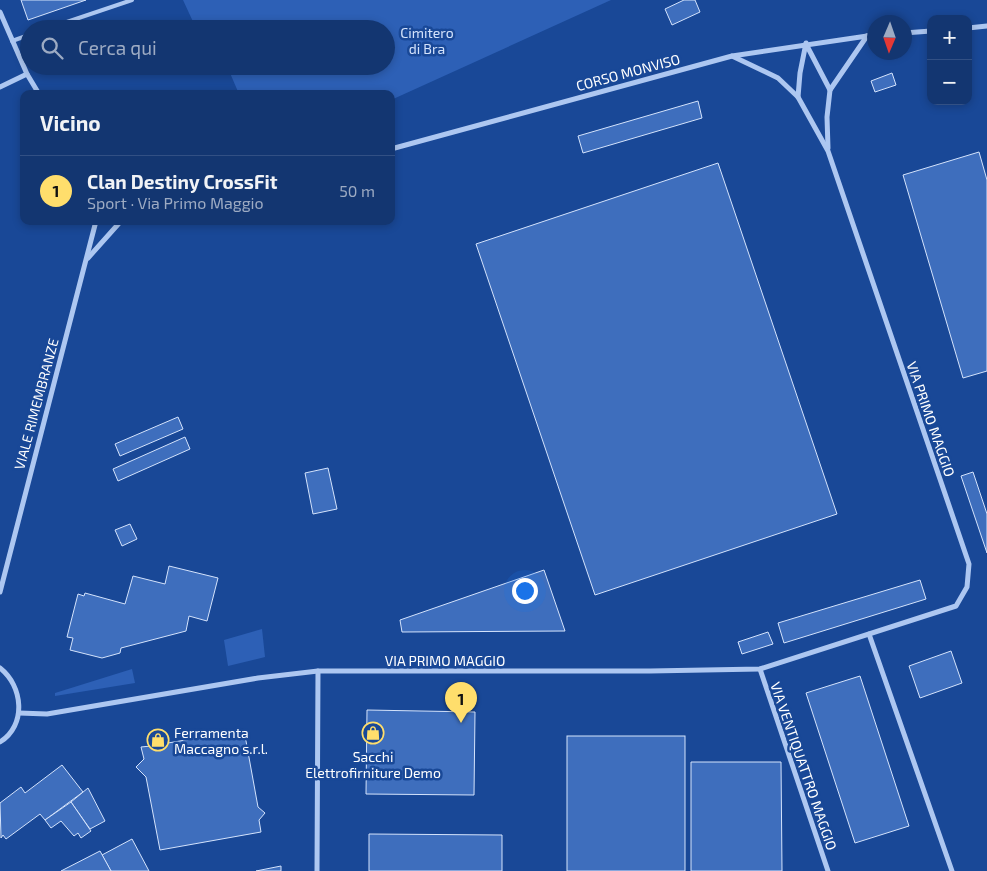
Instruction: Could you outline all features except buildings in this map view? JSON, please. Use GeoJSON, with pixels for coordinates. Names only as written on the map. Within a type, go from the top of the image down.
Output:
{"type":"FeatureCollection","features":[{"type":"Feature","properties":{"kind":"street"},"geometry":{"type":"LineString","coordinates":[[0,12],[20,59]]}},
{"type":"Feature","properties":{"kind":"street"},"geometry":{"type":"LineString","coordinates":[[972,28],[987,26]]}},
{"type":"Feature","properties":{"kind":"street"},"geometry":{"type":"LineString","coordinates":[[912,32],[927,31]]}},
{"type":"Feature","properties":{"kind":"street","name":"CORSO MONVISO"},"geometry":{"type":"LineString","coordinates":[[395,148],[732,56],[867,36]]}},
{"type":"Feature","properties":{"kind":"street","name":"VIA PRIMO MAGGIO"},"geometry":{"type":"LineString","coordinates":[[828,151],[827,117],[830,90],[867,36]]}},
{"type":"Feature","properties":{"kind":"street"},"geometry":{"type":"LineString","coordinates":[[806,44],[830,90]]}},
{"type":"Feature","properties":{"kind":"street"},"geometry":{"type":"LineString","coordinates":[[798,97],[800,73],[806,44]]}},
{"type":"Feature","properties":{"kind":"street","name":"VIA PRIMO MAGGIO"},"geometry":{"type":"LineString","coordinates":[[19,713],[47,714],[258,678],[318,671],[650,671],[760,669],[956,606],[968,587],[969,564],[828,151],[798,97],[778,78],[732,56]]}},
{"type":"Feature","properties":{"kind":"street"},"geometry":{"type":"LineString","coordinates":[[0,86],[25,75]]}},
{"type":"Feature","properties":{"kind":"street"},"geometry":{"type":"LineString","coordinates":[[28,75],[37,90]]}},
{"type":"Feature","properties":{"kind":"street","name":"VIALE RIMEMBRANZE"},"geometry":{"type":"LineString","coordinates":[[0,592],[95,225]]}},
{"type":"Feature","properties":{"kind":"street"},"geometry":{"type":"LineString","coordinates":[[86,261],[118,225]]}},
{"type":"Feature","properties":{"kind":"street"},"geometry":{"type":"LineString","coordinates":[[869,634],[952,871]]}},
{"type":"Feature","properties":{"kind":"street"},"geometry":{"type":"LineString","coordinates":[[0,668],[15,686],[19,699],[19,713],[14,728],[0,742]]}},
{"type":"Feature","properties":{"kind":"street","name":"VIA VENTIQUATTRO MAGGIO"},"geometry":{"type":"LineString","coordinates":[[760,669],[828,871]]}},
{"type":"Feature","properties":{"kind":"street"},"geometry":{"type":"LineString","coordinates":[[318,671],[318,871]]}},
{"type":"Feature","properties":{"kind":"lane"},"geometry":{"type":"LineString","coordinates":[[73,20],[132,0]]}},
{"type":"Feature","properties":{"kind":"lane"},"geometry":{"type":"LineString","coordinates":[[12,41],[20,38]]}},
{"type":"Feature","properties":{"kind":"green space","name":"Cimitero di Bra"},"geometry":{"type":"Polygon","coordinates":[[[183,0],[611,0],[395,98],[395,90],[237,90],[231,75],[395,75],[395,20],[192,20],[183,0]]]}},
{"type":"Feature","properties":{"kind":"green space"},"geometry":{"type":"Polygon","coordinates":[[[262,629],[265,657],[228,666],[224,640],[262,629]]]}},
{"type":"Feature","properties":{"kind":"green space"},"geometry":{"type":"Polygon","coordinates":[[[132,669],[135,683],[55,696],[55,693],[132,669]]]}},
{"type":"Feature","properties":{"kind":"place","name":"Clan Destiny CrossFit"},"geometry":{"type":"Point","coordinates":[461,723]}},
{"type":"Feature","properties":{"kind":"place","name":"Sacchi Elettrofirniture Demo"},"geometry":{"type":"Point","coordinates":[373,733]}},
{"type":"Feature","properties":{"kind":"place","name":"Ferramenta Maccagno s.r.l."},"geometry":{"type":"Point","coordinates":[158,740]}}]}
